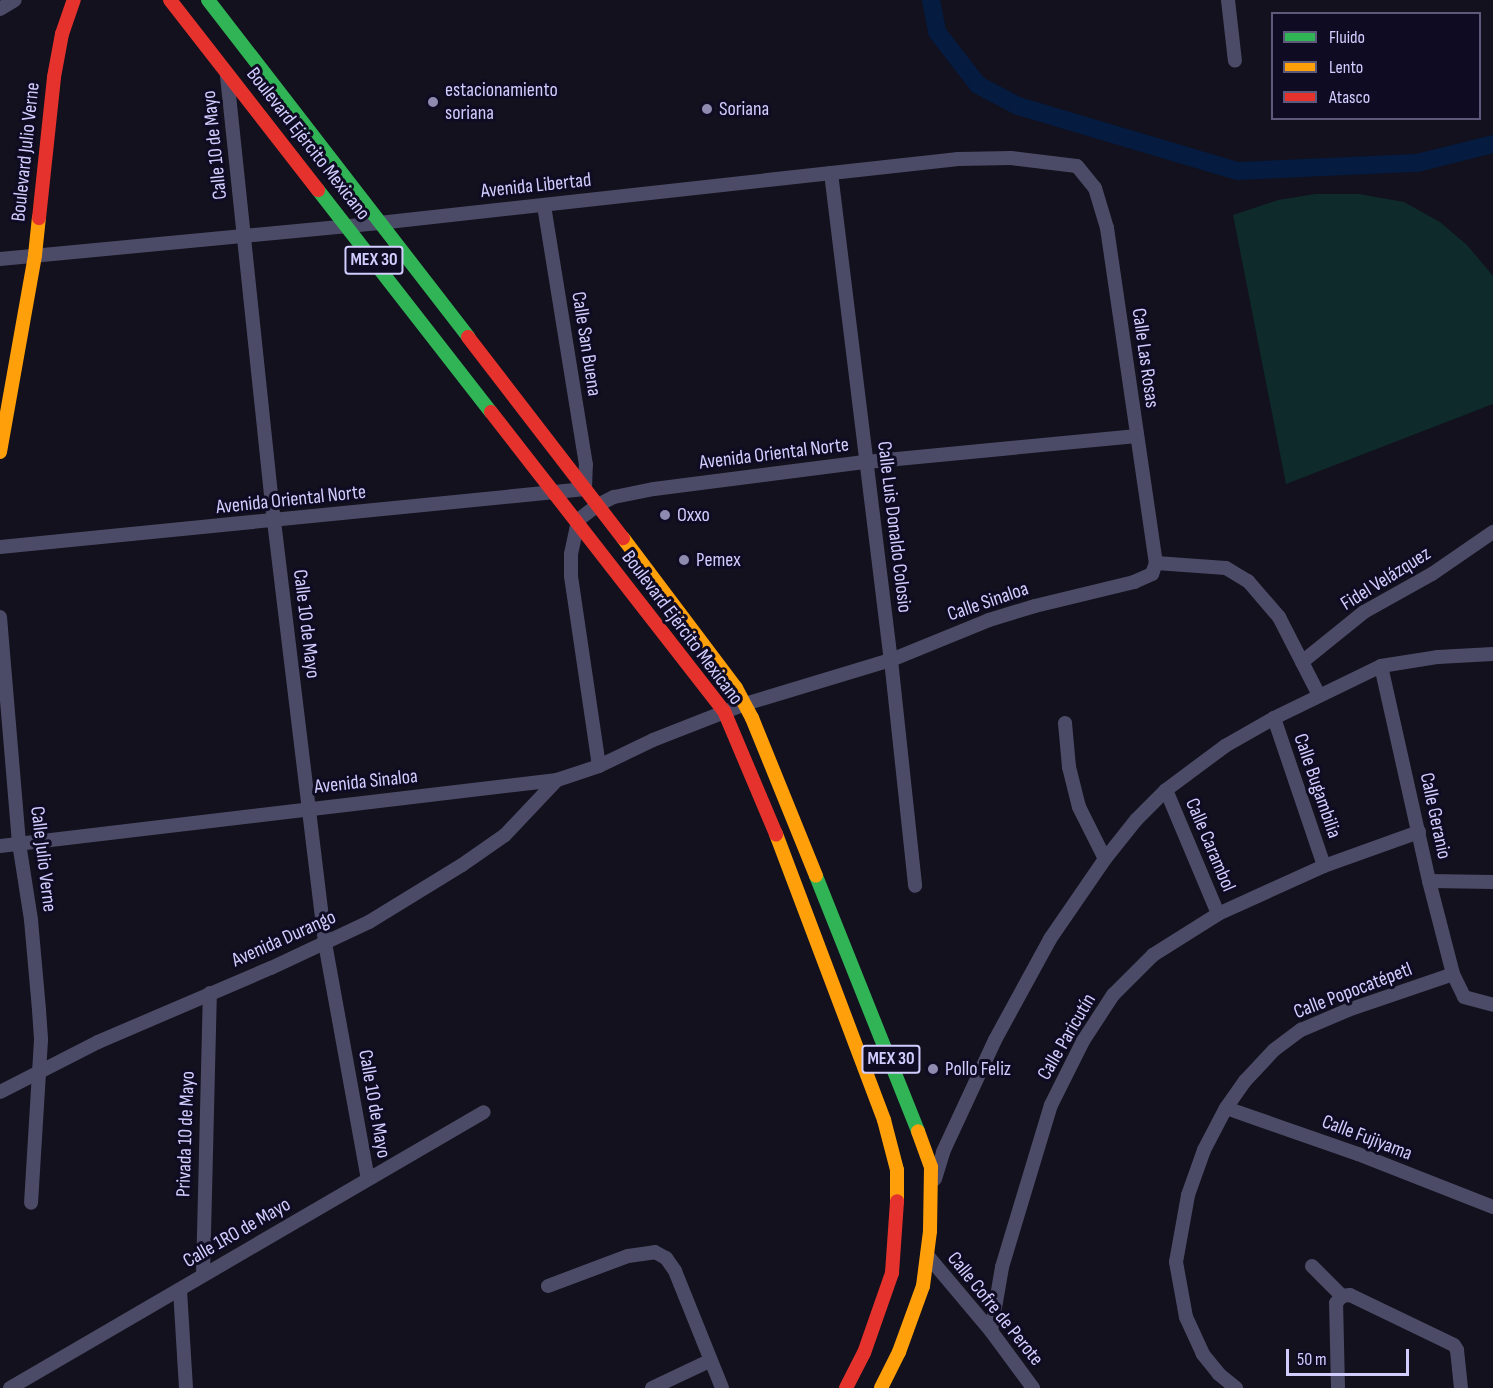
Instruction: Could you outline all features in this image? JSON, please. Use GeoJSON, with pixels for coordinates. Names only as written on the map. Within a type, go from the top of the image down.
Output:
{"type":"FeatureCollection","features":[{"type":"Feature","properties":{"kind":"main road","name":"Boulevard Julio Verne"},"geometry":{"type":"LineString","coordinates":[[0,452],[35,255],[54,77],[62,34],[74,0]]}},
{"type":"Feature","properties":{"kind":"main road","name":"Boulevard Ejército Mexicano"},"geometry":{"type":"LineString","coordinates":[[170,0],[578,520],[724,711],[763,801],[827,968],[884,1120],[897,1170],[897,1223],[892,1273],[867,1345],[846,1388]]}},
{"type":"Feature","properties":{"kind":"main road","name":"Boulevard Ejército Mexicano"},"geometry":{"type":"LineString","coordinates":[[208,0],[702,640],[745,704],[909,1105],[931,1167],[932,1189],[923,1286],[914,1314],[881,1388]]}},
{"type":"Feature","properties":{"kind":"street"},"geometry":{"type":"LineString","coordinates":[[0,9],[15,0]]}},
{"type":"Feature","properties":{"kind":"street"},"geometry":{"type":"LineString","coordinates":[[1228,0],[1235,61]]}},
{"type":"Feature","properties":{"kind":"street","name":"Calle 10 de Mayo"},"geometry":{"type":"LineString","coordinates":[[226,71],[274,521],[325,943],[368,1179]]}},
{"type":"Feature","properties":{"kind":"street","name":"Avenida Libertad"},"geometry":{"type":"LineString","coordinates":[[0,259],[379,223],[958,159],[1011,158],[1077,166]]}},
{"type":"Feature","properties":{"kind":"street","name":"Calle Las Rosas"},"geometry":{"type":"LineString","coordinates":[[1077,166],[1095,188],[1107,228],[1156,563]]}},
{"type":"Feature","properties":{"kind":"street","name":"Calle Luis Donaldo Colosio"},"geometry":{"type":"LineString","coordinates":[[831,173],[891,660],[915,886]]}},
{"type":"Feature","properties":{"kind":"street","name":"Calle San Buena"},"geometry":{"type":"LineString","coordinates":[[544,205],[585,465],[585,489]]}},
{"type":"Feature","properties":{"kind":"street","name":"Avenida Oriental Norte"},"geometry":{"type":"LineString","coordinates":[[578,520],[615,497],[654,489],[866,462],[1137,436]]}},
{"type":"Feature","properties":{"kind":"street","name":"Avenida Oriental Norte"},"geometry":{"type":"LineString","coordinates":[[0,547],[585,489]]}},
{"type":"Feature","properties":{"kind":"street"},"geometry":{"type":"LineString","coordinates":[[578,520],[571,554],[571,576],[599,766]]}},
{"type":"Feature","properties":{"kind":"street","name":"Fidel Velázquez"},"geometry":{"type":"LineString","coordinates":[[1302,662],[1364,612],[1432,574],[1493,532]]}},
{"type":"Feature","properties":{"kind":"street"},"geometry":{"type":"LineString","coordinates":[[1156,563],[1226,568],[1248,581],[1279,617],[1319,695]]}},
{"type":"Feature","properties":{"kind":"street","name":"Calle Sinaloa"},"geometry":{"type":"LineString","coordinates":[[724,711],[891,660],[989,620],[1035,606],[1134,582],[1152,573],[1156,563]]}},
{"type":"Feature","properties":{"kind":"street","name":"Calle Julio Verne"},"geometry":{"type":"LineString","coordinates":[[0,616],[19,843],[31,920],[39,1010],[39,1070],[31,1203]]}},
{"type":"Feature","properties":{"kind":"street"},"geometry":{"type":"LineString","coordinates":[[932,1189],[943,1152],[964,1104],[1021,989],[1050,939],[1105,859],[1136,820],[1166,790],[1226,746],[1274,718],[1381,666],[1438,657],[1493,654]]}},
{"type":"Feature","properties":{"kind":"street","name":"Calle Geranio"},"geometry":{"type":"LineString","coordinates":[[1381,666],[1429,881],[1454,974]]}},
{"type":"Feature","properties":{"kind":"street","name":"Avenida Sinaloa"},"geometry":{"type":"LineString","coordinates":[[0,846],[558,780],[599,766],[653,740],[724,711]]}},
{"type":"Feature","properties":{"kind":"street","name":"Calle Bugambilia"},"geometry":{"type":"LineString","coordinates":[[1274,718],[1324,866]]}},
{"type":"Feature","properties":{"kind":"street"},"geometry":{"type":"LineString","coordinates":[[1065,723],[1069,767],[1079,807],[1105,859]]}},
{"type":"Feature","properties":{"kind":"street","name":"Avenida Durango"},"geometry":{"type":"LineString","coordinates":[[0,1092],[39,1070],[325,943],[369,921],[462,865],[505,835],[558,780]]}},
{"type":"Feature","properties":{"kind":"street","name":"Calle Carambol"},"geometry":{"type":"LineString","coordinates":[[1166,790],[1218,914]]}},
{"type":"Feature","properties":{"kind":"street","name":"Calle Paricutín"},"geometry":{"type":"LineString","coordinates":[[990,1331],[1002,1267],[1051,1105],[1083,1041],[1113,995],[1153,955],[1218,914],[1324,866],[1419,832]]}},
{"type":"Feature","properties":{"kind":"street"},"geometry":{"type":"LineString","coordinates":[[1429,881],[1493,882]]}},
{"type":"Feature","properties":{"kind":"street"},"geometry":{"type":"LineString","coordinates":[[1454,974],[1464,997],[1493,1005]]}},
{"type":"Feature","properties":{"kind":"street","name":"Calle Popocatépetl"},"geometry":{"type":"LineString","coordinates":[[1236,1388],[1219,1374],[1203,1354],[1186,1317],[1176,1262],[1188,1195],[1204,1150],[1226,1108],[1245,1081],[1274,1050],[1301,1030],[1348,1010],[1454,974]]}},
{"type":"Feature","properties":{"kind":"street","name":"Privada 10 de Mayo"},"geometry":{"type":"LineString","coordinates":[[203,1275],[210,993]]}},
{"type":"Feature","properties":{"kind":"street","name":"Calle Fujiyama"},"geometry":{"type":"LineString","coordinates":[[1226,1108],[1358,1154],[1493,1207]]}},
{"type":"Feature","properties":{"kind":"street","name":"Calle 1RO de Mayo"},"geometry":{"type":"LineString","coordinates":[[10,1388],[484,1112]]}},
{"type":"Feature","properties":{"kind":"street"},"geometry":{"type":"LineString","coordinates":[[548,1287],[628,1256],[655,1252],[666,1258],[675,1271],[709,1361],[722,1388]]}},
{"type":"Feature","properties":{"kind":"street","name":"Calle Cofre de Perote"},"geometry":{"type":"LineString","coordinates":[[927,1255],[990,1331],[1033,1388]]}},
{"type":"Feature","properties":{"kind":"street"},"geometry":{"type":"LineString","coordinates":[[1312,1266],[1342,1296]]}},
{"type":"Feature","properties":{"kind":"street"},"geometry":{"type":"LineString","coordinates":[[180,1290],[186,1388]]}},
{"type":"Feature","properties":{"kind":"street"},"geometry":{"type":"LineString","coordinates":[[1338,1388],[1336,1303],[1342,1296],[1350,1295],[1454,1345],[1457,1350],[1461,1388]]}},
{"type":"Feature","properties":{"kind":"street"},"geometry":{"type":"LineString","coordinates":[[651,1388],[709,1361]]}},
{"type":"Feature","properties":{"kind":"green space"},"geometry":{"type":"Polygon","coordinates":[[[1315,194],[1359,194],[1404,202],[1440,222],[1467,245],[1493,276],[1493,404],[1286,484],[1233,215],[1278,200],[1315,194]]]}},
{"type":"Feature","properties":{"kind":"waterway"},"geometry":{"type":"LineString","coordinates":[[931,0],[937,32],[978,85],[1018,106],[1238,171],[1417,163],[1493,144]]}},
{"type":"Feature","properties":{"kind":"traffic: fast"},"geometry":{"type":"LineString","coordinates":[[208,0],[468,337]]}},
{"type":"Feature","properties":{"kind":"traffic: fast"},"geometry":{"type":"LineString","coordinates":[[318,190],[491,412]]}},
{"type":"Feature","properties":{"kind":"traffic: fast"},"geometry":{"type":"LineString","coordinates":[[816,876],[918,1131]]}},
{"type":"Feature","properties":{"kind":"traffic: slow"},"geometry":{"type":"LineString","coordinates":[[0,452],[35,255],[39,218]]}},
{"type":"Feature","properties":{"kind":"traffic: slow"},"geometry":{"type":"LineString","coordinates":[[623,538],[736,688],[752,718],[816,876]]}},
{"type":"Feature","properties":{"kind":"traffic: slow"},"geometry":{"type":"LineString","coordinates":[[776,834],[884,1120],[897,1170],[897,1201]]}},
{"type":"Feature","properties":{"kind":"traffic: slow"},"geometry":{"type":"LineString","coordinates":[[881,1388],[899,1352],[923,1286],[930,1231],[931,1167],[918,1131]]}},
{"type":"Feature","properties":{"kind":"traffic: jam"},"geometry":{"type":"LineString","coordinates":[[39,218],[54,77],[62,34],[74,0]]}},
{"type":"Feature","properties":{"kind":"traffic: jam"},"geometry":{"type":"LineString","coordinates":[[170,0],[318,190]]}},
{"type":"Feature","properties":{"kind":"traffic: jam"},"geometry":{"type":"LineString","coordinates":[[468,337],[623,538]]}},
{"type":"Feature","properties":{"kind":"traffic: jam"},"geometry":{"type":"LineString","coordinates":[[491,412],[724,711],[776,834]]}},
{"type":"Feature","properties":{"kind":"traffic: jam"},"geometry":{"type":"LineString","coordinates":[[846,1388],[864,1353],[892,1273],[897,1201]]}},
{"type":"Feature","properties":{"kind":"place","name":"estacionamiento soriana"},"geometry":{"type":"Point","coordinates":[433,102]}},
{"type":"Feature","properties":{"kind":"place","name":"Soriana"},"geometry":{"type":"Point","coordinates":[707,109]}},
{"type":"Feature","properties":{"kind":"place","name":"Oxxo"},"geometry":{"type":"Point","coordinates":[665,515]}},
{"type":"Feature","properties":{"kind":"place","name":"Pemex"},"geometry":{"type":"Point","coordinates":[684,560]}},
{"type":"Feature","properties":{"kind":"place","name":"Pollo Feliz"},"geometry":{"type":"Point","coordinates":[933,1069]}}]}
